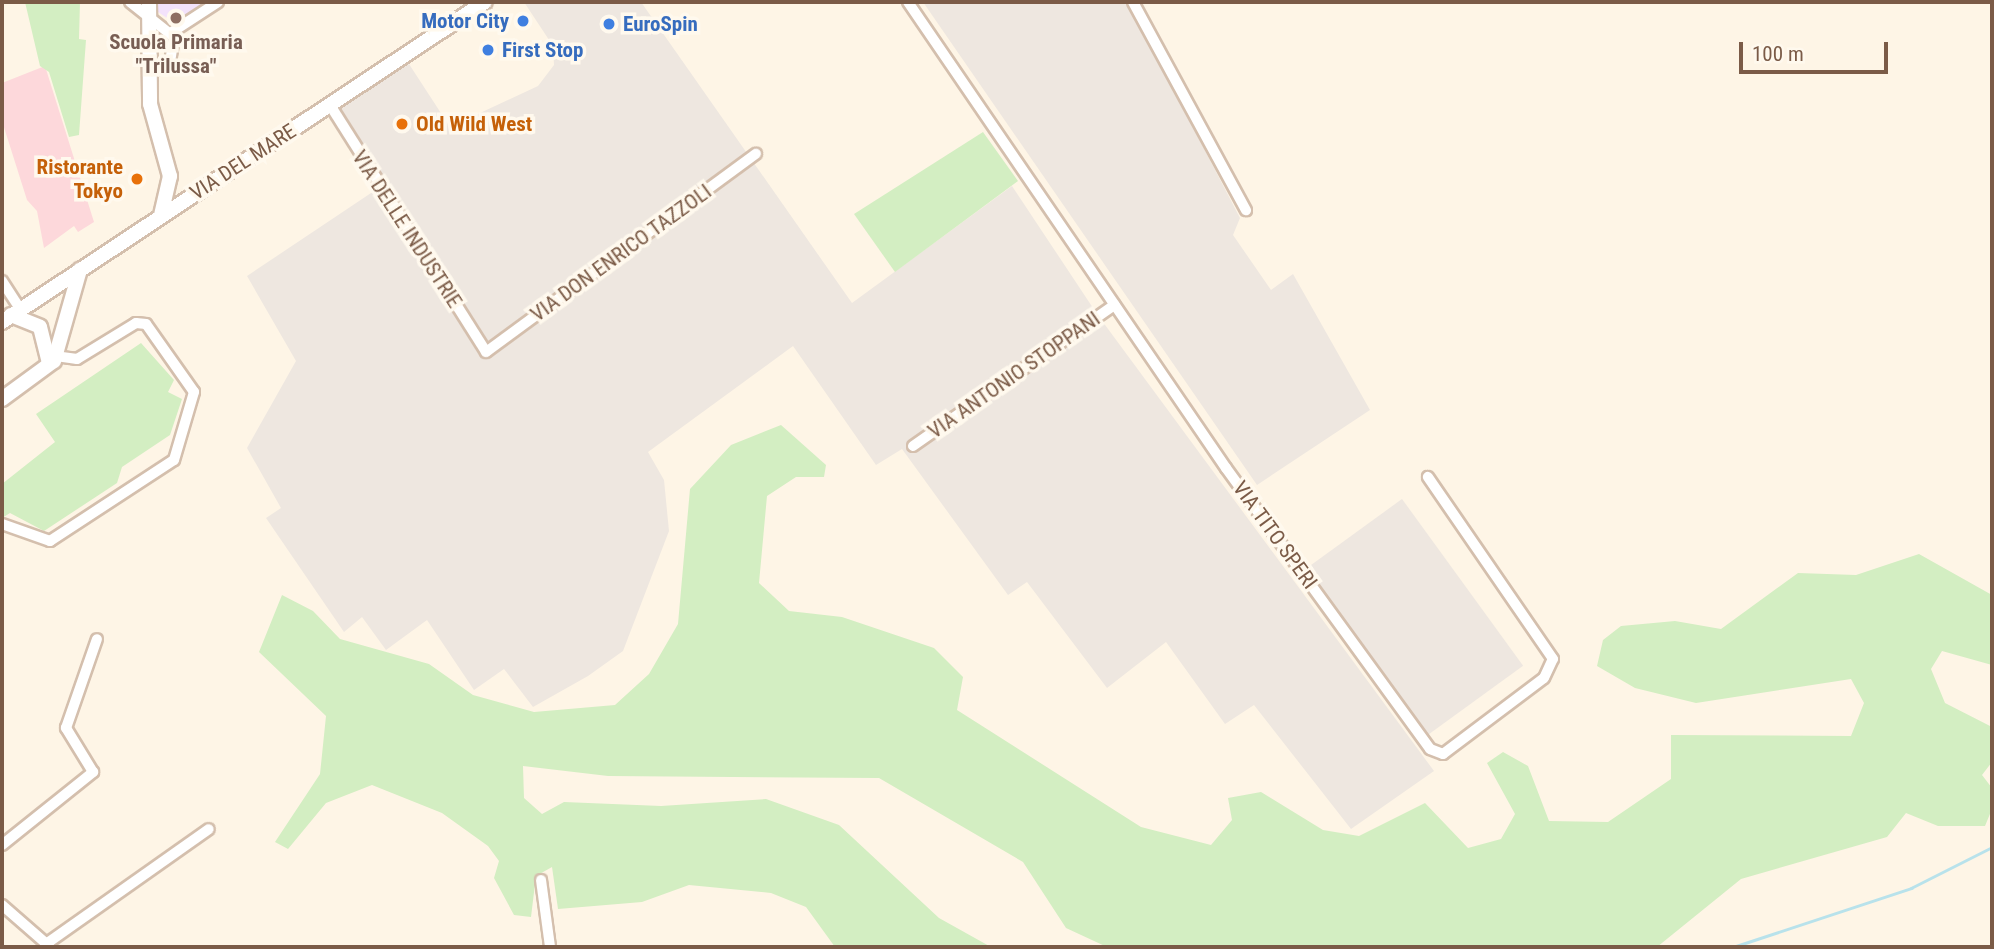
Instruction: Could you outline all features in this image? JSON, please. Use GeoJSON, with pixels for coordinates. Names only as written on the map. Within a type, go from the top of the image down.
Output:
{"type":"FeatureCollection","features":[{"type":"Feature","properties":{"kind":"main road","name":"VIA DEL MARE"},"geometry":{"type":"LineString","coordinates":[[11,315],[485,2]]}},
{"type":"Feature","properties":{"kind":"main road"},"geometry":{"type":"LineString","coordinates":[[149,9],[149,75],[153,121],[170,176],[160,216]]}},
{"type":"Feature","properties":{"kind":"main road"},"geometry":{"type":"LineString","coordinates":[[170,176],[185,187],[204,189]]}},
{"type":"Feature","properties":{"kind":"main road"},"geometry":{"type":"LineString","coordinates":[[2,399],[52,362],[65,305],[80,269]]}},
{"type":"Feature","properties":{"kind":"main road"},"geometry":{"type":"LineString","coordinates":[[60,283],[65,305]]}},
{"type":"Feature","properties":{"kind":"main road"},"geometry":{"type":"LineString","coordinates":[[40,296],[65,305]]}},
{"type":"Feature","properties":{"kind":"main road"},"geometry":{"type":"LineString","coordinates":[[11,315],[40,327],[52,362]]}},
{"type":"Feature","properties":{"kind":"street"},"geometry":{"type":"LineString","coordinates":[[130,2],[149,9],[172,32],[173,57],[149,75]]}},
{"type":"Feature","properties":{"kind":"street"},"geometry":{"type":"LineString","coordinates":[[172,32],[218,2]]}},
{"type":"Feature","properties":{"kind":"street","name":"VIA TITO SPERI"},"geometry":{"type":"LineString","coordinates":[[908,2],[1114,304],[1430,749],[1443,754],[1547,676],[1553,656],[1428,477]]}},
{"type":"Feature","properties":{"kind":"street"},"geometry":{"type":"LineString","coordinates":[[1133,2],[1246,210]]}},
{"type":"Feature","properties":{"kind":"street","name":"VIA DELLE INDUSTRIE"},"geometry":{"type":"LineString","coordinates":[[330,105],[486,352]]}},
{"type":"Feature","properties":{"kind":"street","name":"VIA DON ENRICO TAZZOLI"},"geometry":{"type":"LineString","coordinates":[[486,352],[757,155]]}},
{"type":"Feature","properties":{"kind":"street"},"geometry":{"type":"LineString","coordinates":[[2,281],[11,315]]}},
{"type":"Feature","properties":{"kind":"street","name":"VIA ANTONIO STOPPANI"},"geometry":{"type":"LineString","coordinates":[[914,446],[1114,304]]}},
{"type":"Feature","properties":{"kind":"street"},"geometry":{"type":"LineString","coordinates":[[2,524],[50,541],[174,460],[194,392],[146,324],[136,323],[77,359],[52,362]]}},
{"type":"Feature","properties":{"kind":"street"},"geometry":{"type":"LineString","coordinates":[[2,845],[93,772],[66,725],[97,639]]}},
{"type":"Feature","properties":{"kind":"street"},"geometry":{"type":"LineString","coordinates":[[2,905],[48,945],[209,829]]}},
{"type":"Feature","properties":{"kind":"street"},"geometry":{"type":"LineString","coordinates":[[541,880],[550,947]]}},
{"type":"Feature","properties":{"kind":"shaded area","name":"Scuola Primaria \"Trilussa\""},"geometry":{"type":"Polygon","coordinates":[[[158,2],[209,2],[176,24],[158,12],[158,2]]]}},
{"type":"Feature","properties":{"kind":"shaded area"},"geometry":{"type":"Polygon","coordinates":[[[524,2],[641,2],[852,303],[1012,186],[1097,314],[1434,771],[1351,829],[1254,705],[1225,724],[1166,642],[1107,688],[1027,582],[1008,595],[902,449],[876,465],[793,346],[648,452],[664,480],[669,531],[623,651],[588,676],[533,707],[504,669],[474,690],[427,620],[386,650],[362,617],[344,632],[266,518],[281,508],[247,448],[296,361],[247,276],[383,185],[340,107],[409,64],[450,127],[538,86],[554,65],[553,46],[524,2]]]}},
{"type":"Feature","properties":{"kind":"shaded area"},"geometry":{"type":"Polygon","coordinates":[[[923,2],[1128,2],[1240,218],[1233,235],[1271,290],[1293,274],[1370,410],[1257,485],[923,2]]]}},
{"type":"Feature","properties":{"kind":"shaded area"},"geometry":{"type":"Polygon","coordinates":[[[45,66],[94,222],[78,232],[74,226],[44,248],[37,211],[27,200],[2,121],[2,83],[45,66]]]}},
{"type":"Feature","properties":{"kind":"shaded area"},"geometry":{"type":"Polygon","coordinates":[[[1402,499],[1523,666],[1428,734],[1307,568],[1402,499]]]}},
{"type":"Feature","properties":{"kind":"green space"},"geometry":{"type":"Polygon","coordinates":[[[25,2],[80,2],[79,39],[86,40],[79,135],[69,137],[49,72],[40,66],[25,2]]]}},
{"type":"Feature","properties":{"kind":"green space"},"geometry":{"type":"Polygon","coordinates":[[[983,132],[1018,181],[895,272],[854,214],[983,132]]]}},
{"type":"Feature","properties":{"kind":"green space"},"geometry":{"type":"Polygon","coordinates":[[[141,343],[174,380],[168,392],[182,399],[170,435],[122,467],[117,483],[44,531],[10,513],[2,518],[2,484],[55,442],[36,414],[141,343]]]}},
{"type":"Feature","properties":{"kind":"green space"},"geometry":{"type":"Polygon","coordinates":[[[781,425],[826,465],[824,477],[796,477],[767,496],[759,583],[789,611],[842,617],[934,648],[963,677],[957,710],[1141,827],[1211,845],[1232,820],[1228,798],[1261,792],[1323,830],[1359,836],[1425,803],[1468,848],[1501,839],[1515,814],[1487,763],[1503,752],[1528,766],[1549,821],[1608,822],[1671,779],[1671,735],[1851,736],[1864,703],[1851,679],[1696,703],[1635,688],[1597,666],[1603,640],[1621,626],[1675,621],[1721,629],[1798,573],[1856,575],[1919,554],[1992,595],[1992,665],[1942,651],[1931,669],[1945,703],[1992,727],[1992,762],[1982,775],[1992,788],[1992,809],[1985,826],[1938,826],[1906,813],[1887,837],[1741,879],[1657,947],[1107,947],[1066,928],[1023,862],[879,778],[608,776],[523,766],[524,798],[542,814],[564,802],[661,806],[766,799],[839,825],[939,918],[991,947],[835,947],[806,907],[771,893],[689,885],[642,902],[558,909],[552,867],[536,876],[531,917],[514,915],[494,878],[499,861],[488,846],[442,813],[372,785],[326,803],[288,849],[275,842],[320,774],[326,716],[259,652],[282,595],[313,611],[340,639],[429,664],[473,695],[534,712],[615,705],[649,674],[678,624],[690,489],[731,445],[781,425]]]}},
{"type":"Feature","properties":{"kind":"waterway"},"geometry":{"type":"LineString","coordinates":[[1733,947],[1911,888],[1992,847]]}},
{"type":"Feature","properties":{"kind":"place","name":"Scuola Primaria \"Trilussa\""},"geometry":{"type":"Point","coordinates":[176,18]}},
{"type":"Feature","properties":{"kind":"place","name":"Motor City"},"geometry":{"type":"Point","coordinates":[523,21]}},
{"type":"Feature","properties":{"kind":"place","name":"EuroSpin"},"geometry":{"type":"Point","coordinates":[609,24]}},
{"type":"Feature","properties":{"kind":"place","name":"First Stop"},"geometry":{"type":"Point","coordinates":[488,50]}},
{"type":"Feature","properties":{"kind":"place","name":"Old Wild West"},"geometry":{"type":"Point","coordinates":[402,124]}},
{"type":"Feature","properties":{"kind":"place","name":"Ristorante Tokyo"},"geometry":{"type":"Point","coordinates":[137,179]}}]}
